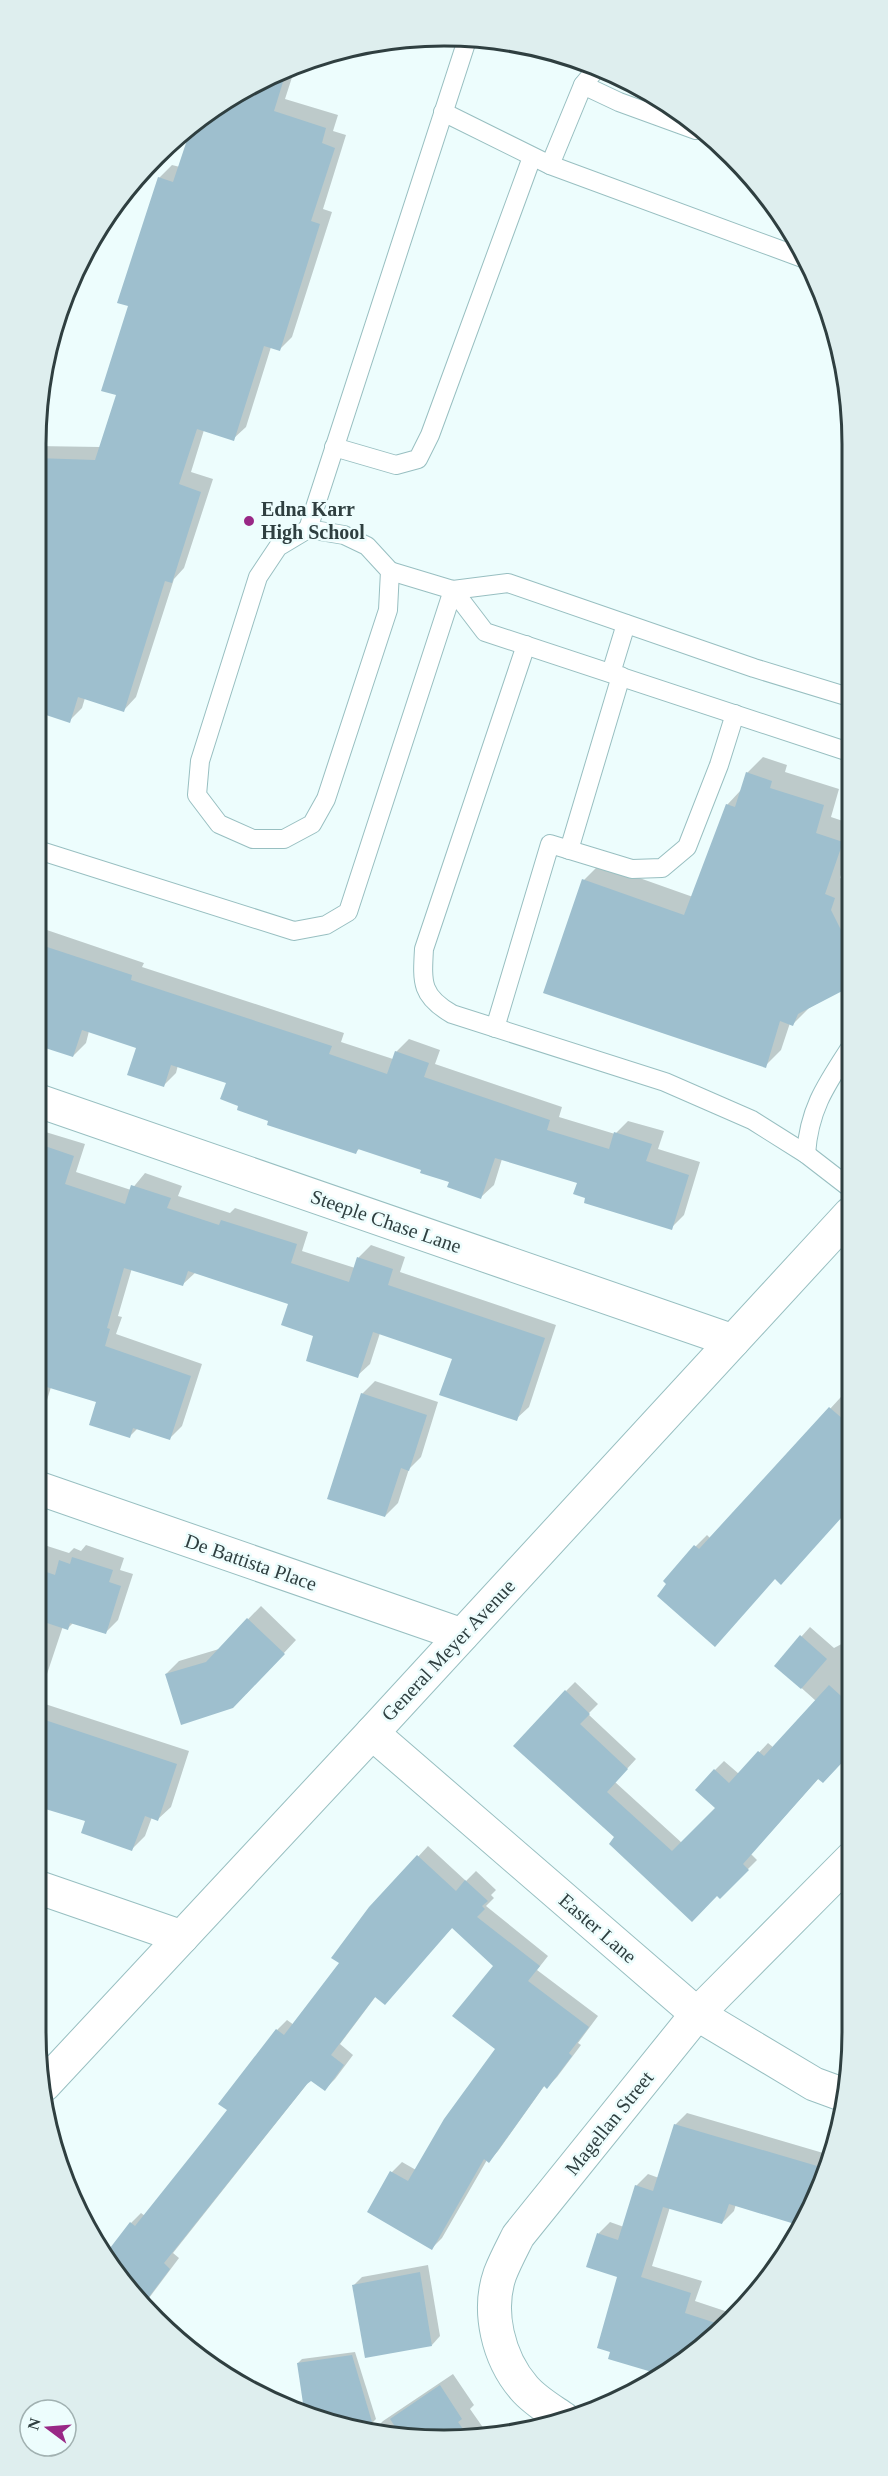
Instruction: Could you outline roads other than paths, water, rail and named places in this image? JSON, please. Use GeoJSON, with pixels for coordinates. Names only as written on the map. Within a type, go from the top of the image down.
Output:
{"type":"FeatureCollection","features":[{"type":"Feature","properties":{"kind":"street","name":"Steeple Chase Lane"},"geometry":{"type":"LineString","coordinates":[[46,1103],[732,1341]]}},
{"type":"Feature","properties":{"kind":"street","name":"General Meyer Avenue"},"geometry":{"type":"LineString","coordinates":[[49,2079],[842,1223]]}},
{"type":"Feature","properties":{"kind":"street","name":"De Battista Place"},"geometry":{"type":"LineString","coordinates":[[46,1491],[462,1635]]}},
{"type":"Feature","properties":{"kind":"street","name":"Easter Lane"},"geometry":{"type":"LineString","coordinates":[[372,1733],[697,2014],[814,2084],[837,2092]]}},
{"type":"Feature","properties":{"kind":"street","name":"Magellan Street"},"geometry":{"type":"LineString","coordinates":[[556,2413],[524,2388],[510,2367],[494,2324],[500,2276],[518,2236],[697,2014],[842,1868]]}},
{"type":"Feature","properties":{"kind":"street"},"geometry":{"type":"LineString","coordinates":[[46,1890],[182,1937]]}},
{"type":"Feature","properties":{"kind":"lane"},"geometry":{"type":"LineString","coordinates":[[308,529],[465,47]]}},
{"type":"Feature","properties":{"kind":"lane"},"geometry":{"type":"LineString","coordinates":[[550,165],[583,84],[591,75]]}},
{"type":"Feature","properties":{"kind":"lane"},"geometry":{"type":"LineString","coordinates":[[583,84],[619,102],[679,124]]}},
{"type":"Feature","properties":{"kind":"lane"},"geometry":{"type":"LineString","coordinates":[[443,112],[550,165],[793,255]]}},
{"type":"Feature","properties":{"kind":"lane"},"geometry":{"type":"LineString","coordinates":[[334,447],[396,465],[418,459],[430,435],[532,157]]}},
{"type":"Feature","properties":{"kind":"lane"},"geometry":{"type":"LineString","coordinates":[[390,572],[388,610],[326,799],[312,824],[284,839],[253,839],[219,824],[197,795],[200,761],[258,577],[278,547],[308,529],[344,535],[367,546],[390,572],[453,590],[508,583],[754,668],[842,695]]}},
{"type":"Feature","properties":{"kind":"lane"},"geometry":{"type":"LineString","coordinates":[[453,590],[485,632],[842,750]]}},
{"type":"Feature","properties":{"kind":"lane"},"geometry":{"type":"LineString","coordinates":[[46,853],[294,931],[326,925],[348,912],[453,590]]}},
{"type":"Feature","properties":{"kind":"lane"},"geometry":{"type":"LineString","coordinates":[[569,850],[616,674],[626,624]]}},
{"type":"Feature","properties":{"kind":"lane"},"geometry":{"type":"LineString","coordinates":[[526,645],[424,949],[422,980],[435,1004],[452,1014],[665,1082],[752,1120],[806,1154],[842,1182]]}},
{"type":"Feature","properties":{"kind":"lane"},"geometry":{"type":"LineString","coordinates":[[495,1028],[550,844],[632,869],[662,868],[687,847],[719,765],[735,714]]}},
{"type":"Feature","properties":{"kind":"lane"},"geometry":{"type":"LineString","coordinates":[[806,1154],[807,1132],[820,1094],[842,1060]]}},
{"type":"Feature","properties":{"kind":"place","name":"Edna Karr High School"},"geometry":{"type":"Point","coordinates":[249,521]}}]}
